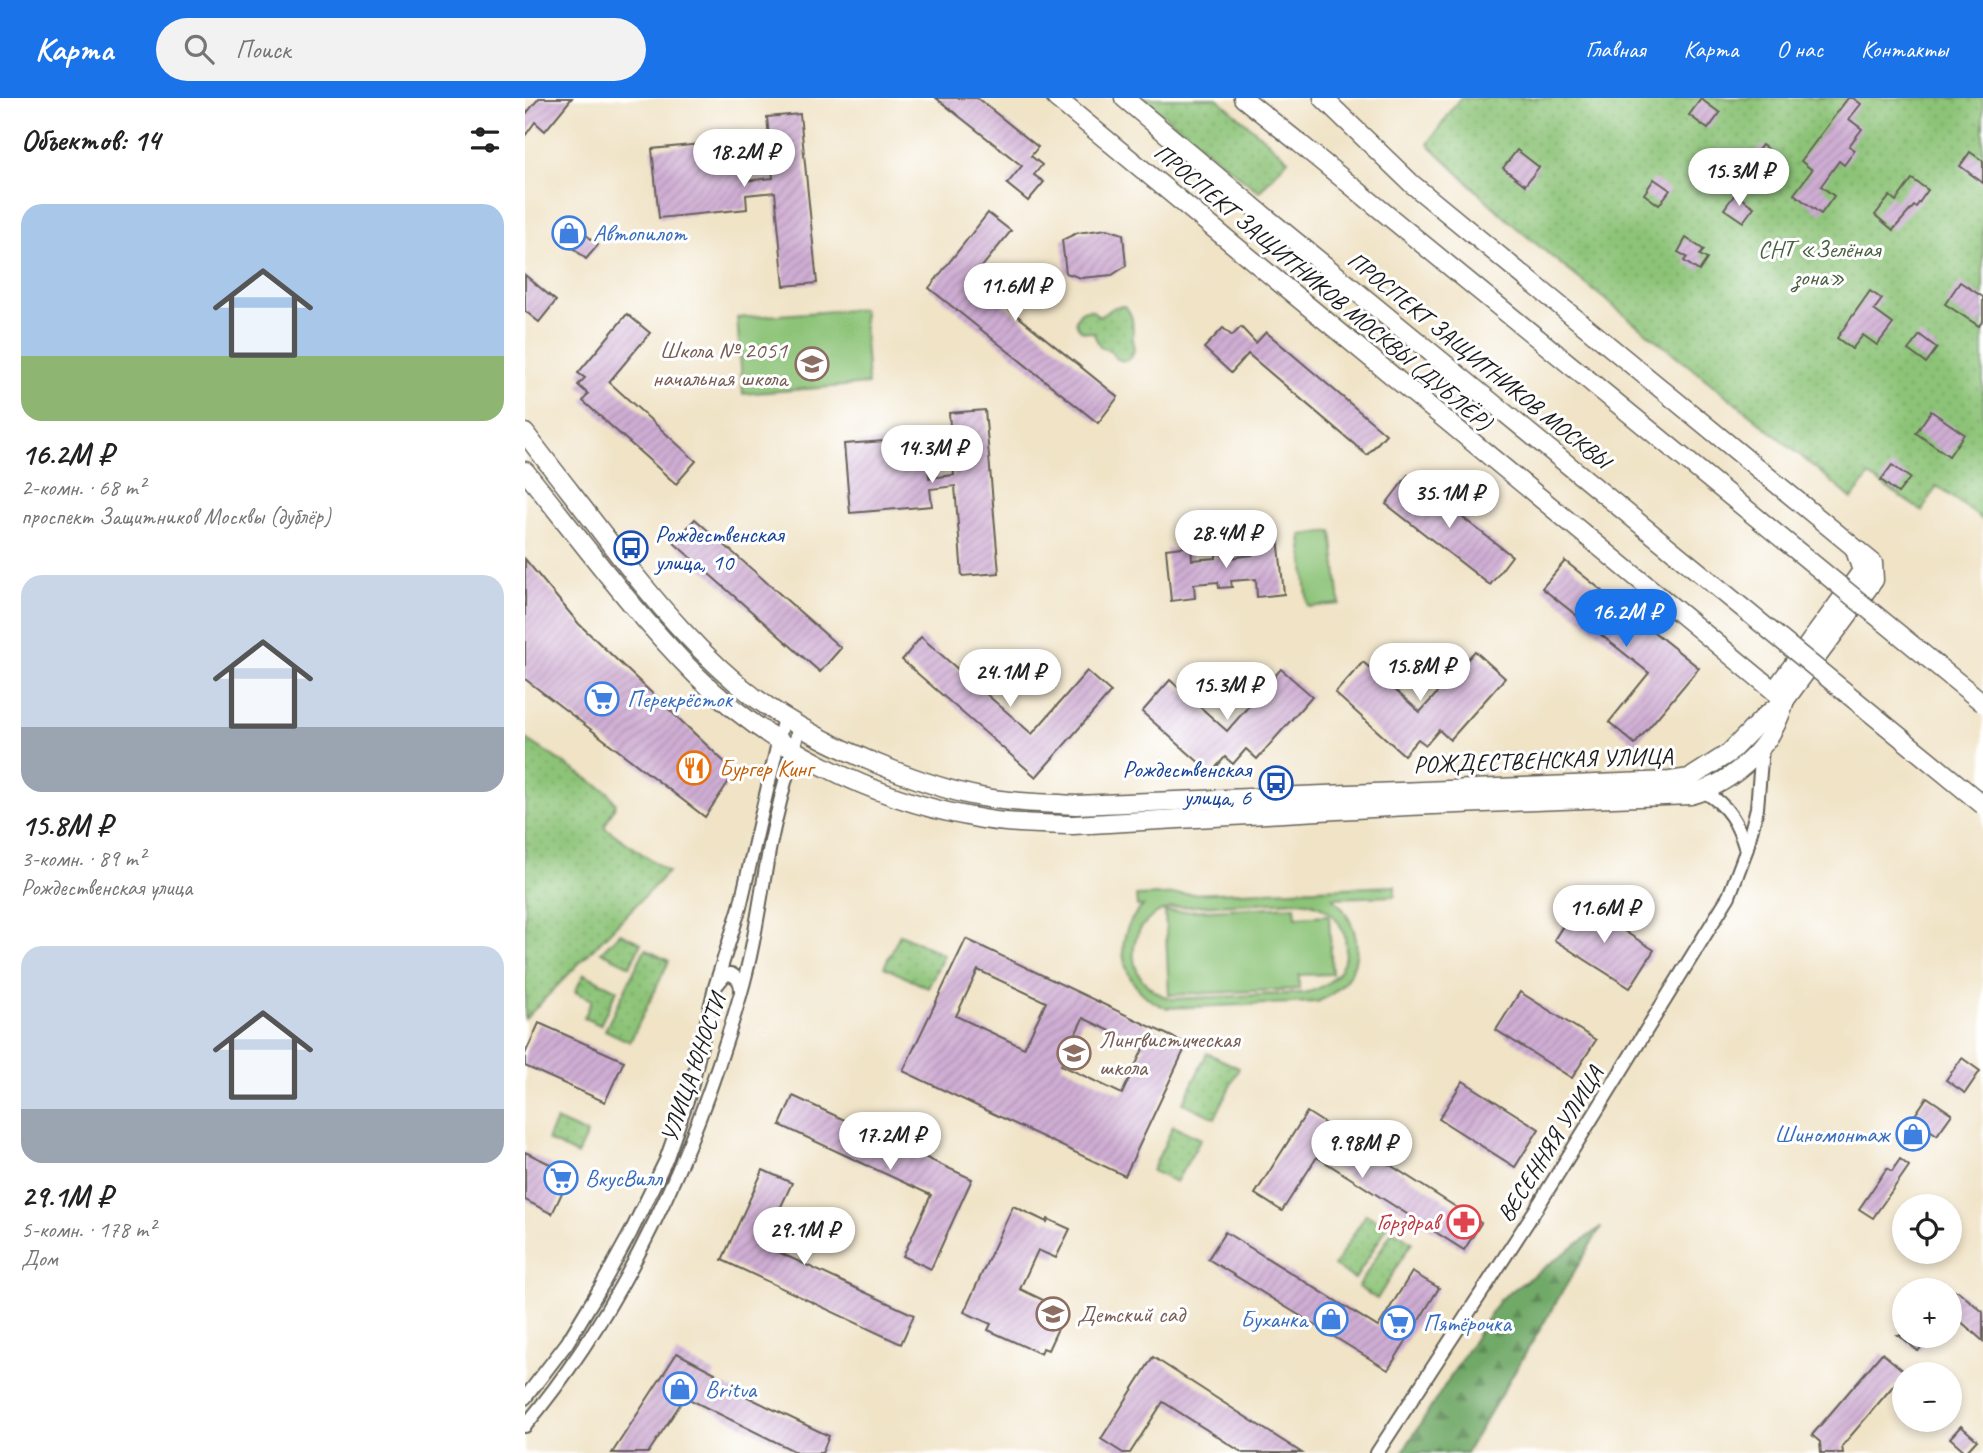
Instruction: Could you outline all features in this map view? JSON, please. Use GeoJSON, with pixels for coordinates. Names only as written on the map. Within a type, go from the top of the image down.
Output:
{"type":"FeatureCollection","features":[{"type":"Feature","properties":{"kind":"street","name":"ПРОСПЕКТ ЗАЩИТНИКОВ МОСКВЫ (ДУБЛЁР)"},"geometry":{"type":"LineString","coordinates":[[1056,98],[1779,703]]}},
{"type":"Feature","properties":{"kind":"street"},"geometry":{"type":"LineString","coordinates":[[1243,98],[1983,703]]}},
{"type":"Feature","properties":{"kind":"street"},"geometry":{"type":"LineString","coordinates":[[1323,98],[1412,184],[1873,563],[1874,580],[1779,703]]}},
{"type":"Feature","properties":{"kind":"street","name":"ПРОСПЕКТ ЗАЩИТНИКОВ МОСКВЫ"},"geometry":{"type":"LineString","coordinates":[[1125,100],[1983,804]]}},
{"type":"Feature","properties":{"kind":"street","name":"РОЖДЕСТВЕНСКАЯ УЛИЦА"},"geometry":{"type":"LineString","coordinates":[[525,433],[680,629],[753,696],[791,722],[867,760],[909,777],[977,796],[1076,805],[1670,781],[1690,778],[1720,759],[1779,703]]}},
{"type":"Feature","properties":{"kind":"street","name":"РОЖДЕСТВЕНСКАЯ УЛИЦА"},"geometry":{"type":"LineString","coordinates":[[525,471],[659,637],[698,677],[739,712],[817,762],[901,798],[970,817],[1028,824],[1073,825],[1408,806],[1691,794],[1729,778],[1762,748],[1779,703]]}},
{"type":"Feature","properties":{"kind":"street"},"geometry":{"type":"LineString","coordinates":[[1779,703],[1862,571],[1854,548]]}},
{"type":"Feature","properties":{"kind":"street","name":"УЛИЦА ЮНОСТИ"},"geometry":{"type":"LineString","coordinates":[[525,1398],[567,1343],[602,1286],[666,1160],[690,1092],[715,987],[791,722]]}},
{"type":"Feature","properties":{"kind":"street","name":"УЛИЦА ЮНОСТИ"},"geometry":{"type":"LineString","coordinates":[[525,1426],[588,1338],[629,1272],[683,1161],[741,994],[791,722]]}},
{"type":"Feature","properties":{"kind":"street","name":"ВЕСЕННЯЯ УЛИЦА"},"geometry":{"type":"LineString","coordinates":[[1377,1453],[1536,1209],[1729,895],[1746,851],[1759,794],[1762,748]]}},
{"type":"Feature","properties":{"kind":"street"},"geometry":{"type":"LineString","coordinates":[[1703,791],[1728,809],[1739,828],[1746,851]]}},
{"type":"Feature","properties":{"kind":"street"},"geometry":{"type":"LineString","coordinates":[[715,987],[725,975],[731,974],[737,977],[741,984],[741,994]]}},
{"type":"Feature","properties":{"kind":"green space"},"geometry":{"type":"Polygon","coordinates":[[[1143,98],[1217,98],[1288,159],[1259,192],[1143,98]]]}},
{"type":"Feature","properties":{"kind":"green space","name":"СНТ «Зелёная зона»"},"geometry":{"type":"Polygon","coordinates":[[[1460,98],[1983,98],[1983,520],[1937,486],[1922,511],[1869,476],[1852,499],[1506,218],[1428,144],[1460,98]]]}},
{"type":"Feature","properties":{"kind":"green space"},"geometry":{"type":"Polygon","coordinates":[[[1124,306],[1131,316],[1134,350],[1131,358],[1123,361],[1115,358],[1111,351],[1100,347],[1093,332],[1082,331],[1076,321],[1084,311],[1092,310],[1099,317],[1115,307],[1124,306]]]}},
{"type":"Feature","properties":{"kind":"green space"},"geometry":{"type":"Polygon","coordinates":[[[863,309],[868,384],[743,394],[737,318],[863,309]]]}},
{"type":"Feature","properties":{"kind":"green space"},"geometry":{"type":"Polygon","coordinates":[[[1332,531],[1340,604],[1308,607],[1301,535],[1332,531]]]}},
{"type":"Feature","properties":{"kind":"green space"},"geometry":{"type":"Polygon","coordinates":[[[525,738],[608,792],[616,804],[604,827],[668,872],[525,1019],[525,738]]]}},
{"type":"Feature","properties":{"kind":"green space"},"geometry":{"type":"Polygon","coordinates":[[[1395,886],[1395,896],[1333,898],[1345,911],[1352,926],[1356,955],[1344,982],[1333,993],[1317,1002],[1167,1008],[1152,1001],[1140,990],[1125,964],[1125,934],[1132,919],[1143,906],[1137,906],[1136,896],[1395,886]],[[1298,901],[1177,907],[1159,913],[1145,923],[1137,936],[1135,965],[1142,979],[1154,991],[1172,999],[1303,993],[1323,986],[1336,975],[1344,961],[1346,945],[1342,929],[1333,916],[1318,906],[1298,901]]]}},
{"type":"Feature","properties":{"kind":"green space"},"geometry":{"type":"Polygon","coordinates":[[[1295,906],[1296,917],[1329,915],[1332,974],[1299,975],[1299,989],[1169,995],[1165,912],[1295,906]]]}},
{"type":"Feature","properties":{"kind":"green space"},"geometry":{"type":"Polygon","coordinates":[[[620,933],[641,943],[630,966],[601,952],[620,933]]]}},
{"type":"Feature","properties":{"kind":"green space"},"geometry":{"type":"Polygon","coordinates":[[[900,934],[944,955],[928,988],[884,967],[900,934]]]}},
{"type":"Feature","properties":{"kind":"green space"},"geometry":{"type":"Polygon","coordinates":[[[645,949],[669,961],[630,1042],[605,1030],[645,949]]]}},
{"type":"Feature","properties":{"kind":"green space"},"geometry":{"type":"Polygon","coordinates":[[[584,974],[617,990],[600,1025],[584,1018],[592,1000],[575,992],[584,974]]]}},
{"type":"Feature","properties":{"kind":"green space"},"geometry":{"type":"Polygon","coordinates":[[[1207,1053],[1239,1068],[1215,1118],[1183,1103],[1207,1053]]]}},
{"type":"Feature","properties":{"kind":"green space"},"geometry":{"type":"Polygon","coordinates":[[[556,1120],[587,1134],[577,1155],[547,1140],[556,1120]]]}},
{"type":"Feature","properties":{"kind":"green space"},"geometry":{"type":"Polygon","coordinates":[[[1173,1126],[1201,1139],[1176,1182],[1152,1171],[1173,1126]]]}},
{"type":"Feature","properties":{"kind":"green space"},"geometry":{"type":"Polygon","coordinates":[[[1366,1214],[1387,1227],[1355,1279],[1334,1266],[1366,1214]]]}},
{"type":"Feature","properties":{"kind":"green space"},"geometry":{"type":"Polygon","coordinates":[[[1601,1227],[1466,1453],[1402,1453],[1499,1300],[1601,1227]]]}},
{"type":"Feature","properties":{"kind":"green space"},"geometry":{"type":"Polygon","coordinates":[[[1393,1230],[1412,1242],[1377,1299],[1358,1287],[1393,1230]]]}},
{"type":"Feature","properties":{"kind":"building"},"geometry":{"type":"Polygon","coordinates":[[[539,98],[572,98],[545,131],[535,122],[525,136],[525,115],[539,98]]]}},
{"type":"Feature","properties":{"kind":"building"},"geometry":{"type":"Polygon","coordinates":[[[936,98],[977,98],[1038,147],[1031,156],[1042,165],[1034,175],[1044,182],[1028,201],[1007,184],[1022,166],[936,98]]]}},
{"type":"Feature","properties":{"kind":"building"},"geometry":{"type":"Polygon","coordinates":[[[1848,98],[1861,104],[1849,119],[1862,129],[1849,146],[1855,150],[1844,165],[1839,161],[1821,186],[1834,196],[1821,214],[1794,194],[1812,170],[1801,161],[1848,98]]]}},
{"type":"Feature","properties":{"kind":"building"},"geometry":{"type":"Polygon","coordinates":[[[1701,99],[1720,113],[1708,129],[1689,115],[1701,99]]]}},
{"type":"Feature","properties":{"kind":"building"},"geometry":{"type":"Polygon","coordinates":[[[800,114],[817,283],[784,286],[775,192],[746,195],[747,209],[659,218],[652,149],[741,140],[745,181],[773,178],[767,117],[800,114]]]}},
{"type":"Feature","properties":{"kind":"building"},"geometry":{"type":"Polygon","coordinates":[[[1762,145],[1785,162],[1773,179],[1750,161],[1762,145]]]}},
{"type":"Feature","properties":{"kind":"building"},"geometry":{"type":"Polygon","coordinates":[[[1517,150],[1539,167],[1525,185],[1503,168],[1517,150]]]}},
{"type":"Feature","properties":{"kind":"building"},"geometry":{"type":"Polygon","coordinates":[[[1970,152],[1983,161],[1983,183],[1960,166],[1970,152]]]}},
{"type":"Feature","properties":{"kind":"building"},"geometry":{"type":"Polygon","coordinates":[[[1654,179],[1670,190],[1659,205],[1644,194],[1654,179]]]}},
{"type":"Feature","properties":{"kind":"building"},"geometry":{"type":"Polygon","coordinates":[[[1912,179],[1928,190],[1916,207],[1914,206],[1893,230],[1875,215],[1890,196],[1896,201],[1912,179]]]}},
{"type":"Feature","properties":{"kind":"building"},"geometry":{"type":"Polygon","coordinates":[[[1735,194],[1754,207],[1743,222],[1724,209],[1735,194]]]}},
{"type":"Feature","properties":{"kind":"building"},"geometry":{"type":"Polygon","coordinates":[[[988,213],[1011,231],[972,279],[1118,397],[1098,423],[929,288],[988,213]]]}},
{"type":"Feature","properties":{"kind":"building"},"geometry":{"type":"Polygon","coordinates":[[[569,220],[598,245],[586,259],[557,234],[569,220]]]}},
{"type":"Feature","properties":{"kind":"building"},"geometry":{"type":"Polygon","coordinates":[[[1107,229],[1123,234],[1126,266],[1112,275],[1081,278],[1066,273],[1062,240],[1077,233],[1107,229]]]}},
{"type":"Feature","properties":{"kind":"building"},"geometry":{"type":"Polygon","coordinates":[[[1686,238],[1704,250],[1700,255],[1707,259],[1699,271],[1684,261],[1687,257],[1678,252],[1686,238]]]}},
{"type":"Feature","properties":{"kind":"building"},"geometry":{"type":"Polygon","coordinates":[[[525,275],[556,301],[539,322],[525,311],[525,275]]]}},
{"type":"Feature","properties":{"kind":"building"},"geometry":{"type":"Polygon","coordinates":[[[1960,282],[1983,297],[1983,320],[1979,326],[1945,304],[1960,282]]]}},
{"type":"Feature","properties":{"kind":"building"},"geometry":{"type":"Polygon","coordinates":[[[1870,291],[1882,299],[1874,310],[1893,324],[1877,345],[1863,335],[1852,349],[1837,338],[1870,291]]]}},
{"type":"Feature","properties":{"kind":"building"},"geometry":{"type":"Polygon","coordinates":[[[627,314],[650,333],[609,382],[696,461],[676,484],[583,401],[588,394],[578,385],[585,378],[578,373],[627,314]]]}},
{"type":"Feature","properties":{"kind":"building"},"geometry":{"type":"Polygon","coordinates":[[[1241,327],[1256,343],[1266,332],[1386,434],[1367,455],[1248,354],[1231,373],[1204,348],[1223,328],[1232,336],[1241,327]]]}},
{"type":"Feature","properties":{"kind":"building"},"geometry":{"type":"Polygon","coordinates":[[[1920,335],[1937,348],[1926,363],[1908,350],[1920,335]]]}},
{"type":"Feature","properties":{"kind":"building"},"geometry":{"type":"Polygon","coordinates":[[[985,410],[999,573],[962,576],[955,486],[930,489],[932,506],[850,513],[844,444],[926,438],[929,478],[954,475],[949,413],[985,410]]]}},
{"type":"Feature","properties":{"kind":"building"},"geometry":{"type":"Polygon","coordinates":[[[1931,411],[1964,434],[1949,456],[1916,433],[1931,411]]]}},
{"type":"Feature","properties":{"kind":"building"},"geometry":{"type":"Polygon","coordinates":[[[1892,465],[1910,478],[1898,493],[1881,480],[1892,465]]]}},
{"type":"Feature","properties":{"kind":"building"},"geometry":{"type":"Polygon","coordinates":[[[1408,475],[1512,556],[1490,585],[1386,504],[1408,475]]]}},
{"type":"Feature","properties":{"kind":"building"},"geometry":{"type":"Polygon","coordinates":[[[695,519],[841,648],[820,672],[674,543],[695,519]]]}},
{"type":"Feature","properties":{"kind":"building"},"geometry":{"type":"Polygon","coordinates":[[[1278,537],[1284,594],[1257,597],[1256,579],[1231,581],[1232,587],[1219,588],[1218,582],[1194,584],[1195,598],[1171,601],[1166,549],[1191,546],[1192,560],[1216,558],[1216,554],[1230,553],[1230,558],[1252,555],[1251,540],[1278,537]]]}},
{"type":"Feature","properties":{"kind":"building"},"geometry":{"type":"Polygon","coordinates":[[[525,559],[579,624],[735,772],[705,817],[525,679],[525,559]]]}},
{"type":"Feature","properties":{"kind":"building"},"geometry":{"type":"Polygon","coordinates":[[[1565,561],[1699,668],[1635,744],[1609,722],[1649,673],[1542,588],[1565,561]]]}},
{"type":"Feature","properties":{"kind":"building"},"geometry":{"type":"Polygon","coordinates":[[[921,637],[1032,734],[1087,671],[1111,692],[1036,777],[902,660],[921,637]]]}},
{"type":"Feature","properties":{"kind":"building"},"geometry":{"type":"Polygon","coordinates":[[[1475,651],[1505,678],[1450,740],[1439,730],[1426,745],[1418,739],[1404,755],[1335,693],[1363,662],[1420,712],[1475,651]]]}},
{"type":"Feature","properties":{"kind":"building"},"geometry":{"type":"Polygon","coordinates":[[[1281,669],[1312,696],[1257,759],[1246,749],[1233,764],[1225,757],[1211,773],[1142,712],[1170,680],[1227,731],[1281,669]]]}},
{"type":"Feature","properties":{"kind":"building"},"geometry":{"type":"Polygon","coordinates":[[[1578,902],[1654,950],[1630,988],[1554,940],[1578,902]]]}},
{"type":"Feature","properties":{"kind":"building"},"geometry":{"type":"Polygon","coordinates":[[[966,939],[1187,1044],[1125,1176],[903,1071],[966,939]],[[978,970],[956,1016],[1024,1048],[1046,1002],[978,970]],[[1083,1018],[1061,1065],[1122,1094],[1144,1047],[1083,1018]]]}},
{"type":"Feature","properties":{"kind":"building"},"geometry":{"type":"Polygon","coordinates":[[[1520,992],[1596,1040],[1572,1078],[1496,1030],[1520,992]]]}},
{"type":"Feature","properties":{"kind":"building"},"geometry":{"type":"Polygon","coordinates":[[[539,1023],[624,1061],[605,1102],[525,1066],[525,1054],[539,1023]]]}},
{"type":"Feature","properties":{"kind":"building"},"geometry":{"type":"Polygon","coordinates":[[[1962,1058],[1980,1071],[1965,1093],[1946,1080],[1962,1058]]]}},
{"type":"Feature","properties":{"kind":"building"},"geometry":{"type":"Polygon","coordinates":[[[1463,1081],[1539,1129],[1515,1167],[1439,1119],[1463,1081]]]}},
{"type":"Feature","properties":{"kind":"building"},"geometry":{"type":"Polygon","coordinates":[[[793,1096],[972,1179],[931,1269],[903,1256],[931,1195],[780,1125],[793,1096]]]}},
{"type":"Feature","properties":{"kind":"building"},"geometry":{"type":"Polygon","coordinates":[[[1927,1097],[1952,1114],[1937,1135],[1913,1118],[1927,1097]]]}},
{"type":"Feature","properties":{"kind":"building"},"geometry":{"type":"Polygon","coordinates":[[[1307,1112],[1481,1223],[1464,1250],[1317,1157],[1282,1211],[1255,1194],[1307,1112]]]}},
{"type":"Feature","properties":{"kind":"building"},"geometry":{"type":"Polygon","coordinates":[[[525,1152],[571,1174],[552,1214],[525,1200],[525,1152]]]}},
{"type":"Feature","properties":{"kind":"building"},"geometry":{"type":"Polygon","coordinates":[[[1900,1159],[1909,1166],[1873,1218],[1859,1209],[1887,1168],[1892,1171],[1900,1159]]]}},
{"type":"Feature","properties":{"kind":"building"},"geometry":{"type":"Polygon","coordinates":[[[763,1170],[792,1183],[763,1245],[914,1315],[901,1344],[722,1260],[763,1170]]]}},
{"type":"Feature","properties":{"kind":"building"},"geometry":{"type":"Polygon","coordinates":[[[1013,1206],[1047,1222],[1048,1219],[1070,1229],[1056,1258],[1038,1250],[1020,1289],[1066,1311],[1048,1350],[1043,1348],[1041,1354],[988,1330],[991,1324],[964,1312],[1013,1206]]]}},
{"type":"Feature","properties":{"kind":"building"},"geometry":{"type":"Polygon","coordinates":[[[1225,1232],[1378,1327],[1412,1272],[1439,1288],[1388,1370],[1208,1259],[1225,1232]]]}},
{"type":"Feature","properties":{"kind":"building"},"geometry":{"type":"Polygon","coordinates":[[[1962,1294],[1983,1312],[1983,1341],[1962,1323],[1962,1294]]]}},
{"type":"Feature","properties":{"kind":"building"},"geometry":{"type":"Polygon","coordinates":[[[677,1353],[715,1373],[712,1380],[829,1436],[822,1453],[798,1453],[685,1397],[648,1453],[612,1453],[677,1353]]]}},
{"type":"Feature","properties":{"kind":"building"},"geometry":{"type":"Polygon","coordinates":[[[1882,1353],[1893,1362],[1892,1387],[1842,1446],[1843,1453],[1821,1453],[1820,1442],[1812,1435],[1882,1353]]]}},
{"type":"Feature","properties":{"kind":"building"},"geometry":{"type":"Polygon","coordinates":[[[1153,1357],[1302,1453],[1243,1453],[1163,1402],[1130,1453],[1123,1453],[1101,1439],[1153,1357]]]}},
{"type":"Feature","properties":{"kind":"building"},"geometry":{"type":"Polygon","coordinates":[[[1962,1427],[1977,1440],[1966,1452],[1950,1438],[1956,1432],[1962,1432],[1962,1427]]]}},
{"type":"Feature","properties":{"kind":"place","name":"Автопилот"},"geometry":{"type":"Point","coordinates":[569,233]}},
{"type":"Feature","properties":{"kind":"place","name":"Школа № 2051 начальная школа"},"geometry":{"type":"Point","coordinates":[812,364]}},
{"type":"Feature","properties":{"kind":"place","name":"Рождественская улица, 10"},"geometry":{"type":"Point","coordinates":[631,548]}},
{"type":"Feature","properties":{"kind":"place","name":"Перекрёсток"},"geometry":{"type":"Point","coordinates":[602,699]}},
{"type":"Feature","properties":{"kind":"place","name":"Бургер Кинг"},"geometry":{"type":"Point","coordinates":[694,768]}},
{"type":"Feature","properties":{"kind":"place","name":"Рождественская улица, 6"},"geometry":{"type":"Point","coordinates":[1276,783]}},
{"type":"Feature","properties":{"kind":"place","name":"Лингвистическая школа"},"geometry":{"type":"Point","coordinates":[1074,1053]}},
{"type":"Feature","properties":{"kind":"place","name":"Шиномонтаж"},"geometry":{"type":"Point","coordinates":[1913,1134]}},
{"type":"Feature","properties":{"kind":"place","name":"ВкусВилл"},"geometry":{"type":"Point","coordinates":[561,1178]}},
{"type":"Feature","properties":{"kind":"place","name":"Горздрав"},"geometry":{"type":"Point","coordinates":[1464,1222]}},
{"type":"Feature","properties":{"kind":"place","name":"Детский сад"},"geometry":{"type":"Point","coordinates":[1053,1314]}},
{"type":"Feature","properties":{"kind":"place","name":"Буханка"},"geometry":{"type":"Point","coordinates":[1331,1319]}},
{"type":"Feature","properties":{"kind":"place","name":"Пятёрочка"},"geometry":{"type":"Point","coordinates":[1398,1323]}},
{"type":"Feature","properties":{"kind":"place","name":"Britva"},"geometry":{"type":"Point","coordinates":[680,1389]}}]}
